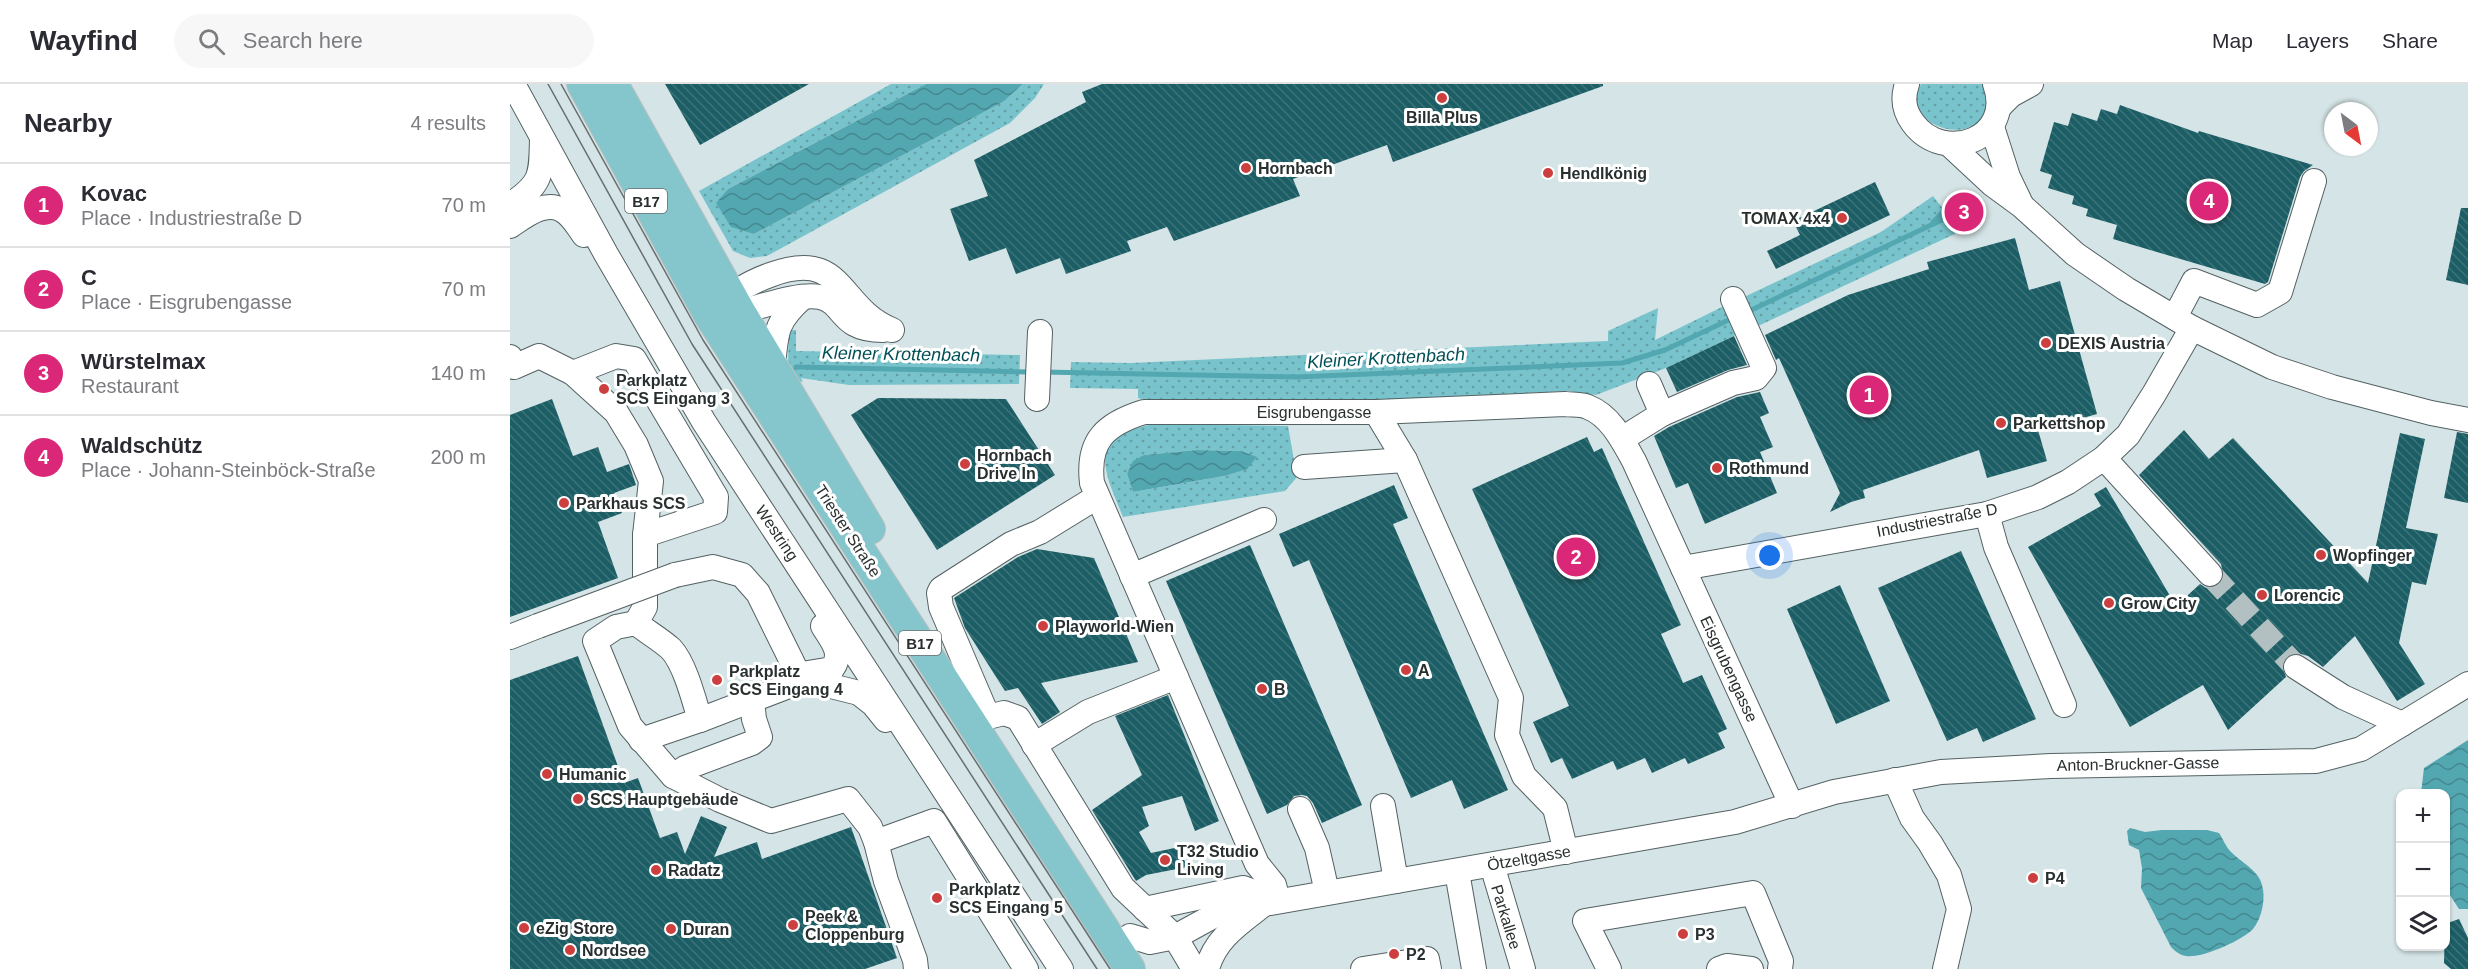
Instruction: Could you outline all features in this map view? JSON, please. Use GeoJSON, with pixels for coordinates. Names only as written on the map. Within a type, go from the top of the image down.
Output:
{"type":"FeatureCollection","features":[{"type":"Feature","properties":{"kind":"main road","name":"Triester Straße"},"geometry":{"type":"LineString","coordinates":[[582,84],[710,318],[1130,969]]}},
{"type":"Feature","properties":{"kind":"main road","name":"Triester Straße"},"geometry":{"type":"LineString","coordinates":[[613,84],[773,367],[905,587],[1152,969]]}},
{"type":"Feature","properties":{"kind":"street","name":"Westring"},"geometry":{"type":"LineString","coordinates":[[513,84],[606,254],[704,422],[1061,969]]}},
{"type":"Feature","properties":{"kind":"street"},"geometry":{"type":"LineString","coordinates":[[1903,87],[1905,110],[1920,133],[1930,139],[1949,144],[1967,142],[1981,136],[1996,105],[2031,84]]}},
{"type":"Feature","properties":{"kind":"street"},"geometry":{"type":"LineString","coordinates":[[1996,105],[2008,177],[2022,206]]}},
{"type":"Feature","properties":{"kind":"street"},"geometry":{"type":"LineString","coordinates":[[510,205],[536,184],[542,170],[542,136]]}},
{"type":"Feature","properties":{"kind":"street"},"geometry":{"type":"LineString","coordinates":[[1949,144],[1992,184],[2022,206],[2075,254],[2126,289],[2183,322],[2272,367],[2292,374],[2376,399],[2468,420]]}},
{"type":"Feature","properties":{"kind":"street","name":"Industriestraße D"},"geometry":{"type":"LineString","coordinates":[[1683,568],[1816,542],[1987,514],[2038,497],[2068,482],[2104,458],[2128,435],[2154,394],[2183,322],[2194,281],[2257,305],[2280,292],[2314,181]]}},
{"type":"Feature","properties":{"kind":"street"},"geometry":{"type":"LineString","coordinates":[[510,226],[531,212],[546,207],[562,210],[583,234],[606,254]]}},
{"type":"Feature","properties":{"kind":"street"},"geometry":{"type":"LineString","coordinates":[[710,318],[736,303],[761,278],[786,269],[808,267],[824,271],[873,319],[892,330],[866,330],[856,327],[827,300],[819,297],[736,303]]}},
{"type":"Feature","properties":{"kind":"street"},"geometry":{"type":"LineString","coordinates":[[773,367],[777,332],[783,316],[803,297]]}},
{"type":"Feature","properties":{"kind":"street"},"geometry":{"type":"LineString","coordinates":[[1622,439],[1662,414],[1733,383],[1755,378],[1764,368],[1733,299]]}},
{"type":"Feature","properties":{"kind":"street"},"geometry":{"type":"LineString","coordinates":[[1037,393],[1039,343]]}},
{"type":"Feature","properties":{"kind":"street"},"geometry":{"type":"LineString","coordinates":[[512,362],[539,356],[573,373],[615,412],[636,445],[651,481],[645,535],[645,607],[636,623]]}},
{"type":"Feature","properties":{"kind":"street"},"geometry":{"type":"LineString","coordinates":[[573,373],[616,356],[634,359],[716,496],[715,512],[645,535]]}},
{"type":"Feature","properties":{"kind":"street"},"geometry":{"type":"LineString","coordinates":[[1649,384],[1662,414]]}},
{"type":"Feature","properties":{"kind":"street","name":"Eisgrubengasse"},"geometry":{"type":"LineString","coordinates":[[1271,902],[1274,885],[1257,864],[1097,497],[1090,465],[1093,448],[1103,434],[1127,418],[1144,412],[1376,412],[1565,404],[1588,406],[1605,418],[1622,439],[1792,806]]}},
{"type":"Feature","properties":{"kind":"street"},"geometry":{"type":"LineString","coordinates":[[1376,412],[1405,460],[1511,698],[1507,735],[1524,776],[1555,808],[1566,852]]}},
{"type":"Feature","properties":{"kind":"street"},"geometry":{"type":"LineString","coordinates":[[2104,458],[2210,573]]}},
{"type":"Feature","properties":{"kind":"street"},"geometry":{"type":"LineString","coordinates":[[1304,467],[1405,460]]}},
{"type":"Feature","properties":{"kind":"street"},"geometry":{"type":"LineString","coordinates":[[1097,497],[1040,532],[1011,543],[941,589],[939,593],[941,607],[988,717],[1004,713],[1018,718],[1123,888],[1175,937],[1194,969]]}},
{"type":"Feature","properties":{"kind":"street"},"geometry":{"type":"LineString","coordinates":[[1987,514],[1996,547],[2064,705]]}},
{"type":"Feature","properties":{"kind":"street"},"geometry":{"type":"LineString","coordinates":[[1132,576],[1264,520]]}},
{"type":"Feature","properties":{"kind":"street"},"geometry":{"type":"LineString","coordinates":[[510,637],[675,575],[713,567],[742,575],[758,592],[802,679]]}},
{"type":"Feature","properties":{"kind":"street"},"geometry":{"type":"LineString","coordinates":[[697,712],[752,701],[802,679],[832,669],[837,661],[838,650],[801,592],[800,567]]}},
{"type":"Feature","properties":{"kind":"street"},"geometry":{"type":"LineString","coordinates":[[697,712],[683,671],[673,651],[636,623],[616,627],[595,641],[618,703],[630,726],[673,776],[771,822],[848,800],[870,827],[886,881],[915,960],[916,969]]}},
{"type":"Feature","properties":{"kind":"street"},"geometry":{"type":"LineString","coordinates":[[2296,667],[2343,697],[2402,724]]}},
{"type":"Feature","properties":{"kind":"street"},"geometry":{"type":"LineString","coordinates":[[1034,745],[1088,712],[1176,677]]}},
{"type":"Feature","properties":{"kind":"street"},"geometry":{"type":"LineString","coordinates":[[640,740],[772,678],[802,679],[859,693],[873,704],[883,719],[905,728]]}},
{"type":"Feature","properties":{"kind":"street","name":"Anton-Bruckner-Gasse"},"geometry":{"type":"LineString","coordinates":[[1792,806],[1834,792],[1895,780],[1980,769],[2316,762],[2361,748],[2468,684]]}},
{"type":"Feature","properties":{"kind":"street"},"geometry":{"type":"LineString","coordinates":[[673,776],[685,768],[752,743],[760,737],[754,719],[752,701]]}},
{"type":"Feature","properties":{"kind":"street"},"geometry":{"type":"LineString","coordinates":[[1895,780],[1912,818],[1949,875],[1959,909],[1945,969]]}},
{"type":"Feature","properties":{"kind":"street"},"geometry":{"type":"LineString","coordinates":[[1383,806],[1396,881]]}},
{"type":"Feature","properties":{"kind":"street","name":"Ötzeltgasse"},"geometry":{"type":"LineString","coordinates":[[1130,936],[1150,942],[1175,937],[1246,901],[1271,902],[1457,872],[1735,822],[1792,806]]}},
{"type":"Feature","properties":{"kind":"street"},"geometry":{"type":"LineString","coordinates":[[1300,809],[1317,848],[1327,892]]}},
{"type":"Feature","properties":{"kind":"street"},"geometry":{"type":"LineString","coordinates":[[876,842],[934,821],[1026,969]]}},
{"type":"Feature","properties":{"kind":"street","name":"Parkallee"},"geometry":{"type":"LineString","coordinates":[[1492,865],[1523,969]]}},
{"type":"Feature","properties":{"kind":"street"},"geometry":{"type":"LineString","coordinates":[[1457,872],[1474,969]]}},
{"type":"Feature","properties":{"kind":"street"},"geometry":{"type":"LineString","coordinates":[[1145,909],[1243,888],[1271,902]]}},
{"type":"Feature","properties":{"kind":"street"},"geometry":{"type":"LineString","coordinates":[[1609,969],[1585,921],[1753,893],[1781,961],[1780,969]]}},
{"type":"Feature","properties":{"kind":"street","name":"Ötzeltgasse"},"geometry":{"type":"LineString","coordinates":[[1207,969],[1210,957],[1225,934],[1271,902]]}},
{"type":"Feature","properties":{"kind":"street"},"geometry":{"type":"LineString","coordinates":[[1363,969],[1427,959],[1429,969]]}},
{"type":"Feature","properties":{"kind":"street"},"geometry":{"type":"LineString","coordinates":[[1719,969],[1727,966],[1751,969]]}},
{"type":"Feature","properties":{"kind":"shaded area"},"geometry":{"type":"Polygon","coordinates":[[[891,84],[926,84],[728,189],[717,204],[754,234],[1003,102],[1023,84],[1044,84],[1035,98],[1010,123],[767,256],[750,258],[733,251],[699,191],[891,84]]]}},
{"type":"Feature","properties":{"kind":"shaded area"},"geometry":{"type":"Polygon","coordinates":[[[1921,84],[1985,84],[1990,109],[1981,120],[1970,127],[1955,130],[1940,127],[1926,119],[1918,110],[1914,97],[1921,84]]]}},
{"type":"Feature","properties":{"kind":"shaded area"},"geometry":{"type":"Polygon","coordinates":[[[1933,196],[1961,231],[1756,327],[1742,298],[1881,232],[1933,196]]]}},
{"type":"Feature","properties":{"kind":"shaded area"},"geometry":{"type":"Polygon","coordinates":[[[1726,305],[1740,333],[1666,368],[1596,395],[1569,391],[1398,399],[1146,400],[1138,398],[1138,389],[1070,388],[1071,362],[1131,363],[1608,341],[1608,331],[1658,308],[1655,340],[1726,305]]]}},
{"type":"Feature","properties":{"kind":"shaded area"},"geometry":{"type":"Polygon","coordinates":[[[789,330],[796,330],[796,351],[1020,355],[1019,384],[849,385],[801,378],[803,382],[799,381],[788,361],[789,330]]]}},
{"type":"Feature","properties":{"kind":"shaded area"},"geometry":{"type":"Polygon","coordinates":[[[1153,424],[1288,426],[1297,477],[1285,491],[1123,517],[1110,484],[1105,457],[1109,447],[1117,438],[1132,430],[1153,424]],[[1197,450],[1144,455],[1127,474],[1133,492],[1224,476],[1241,451],[1197,450]]]}},
{"type":"Feature","properties":{"kind":"water"},"geometry":{"type":"Polygon","coordinates":[[[926,84],[1023,84],[1003,102],[754,234],[731,227],[716,203],[728,189],[926,84]]]}},
{"type":"Feature","properties":{"kind":"water"},"geometry":{"type":"Polygon","coordinates":[[[1197,450],[1241,451],[1257,457],[1247,469],[1224,476],[1133,492],[1127,474],[1133,461],[1144,455],[1197,450]]]}},
{"type":"Feature","properties":{"kind":"water"},"geometry":{"type":"Polygon","coordinates":[[[2468,740],[2468,909],[2459,909],[2450,895],[2450,789],[2421,789],[2424,768],[2468,740]]]}},
{"type":"Feature","properties":{"kind":"water"},"geometry":{"type":"Polygon","coordinates":[[[2130,828],[2145,832],[2207,830],[2219,833],[2229,850],[2254,871],[2262,885],[2264,896],[2262,908],[2253,929],[2231,943],[2201,955],[2186,956],[2171,947],[2141,888],[2142,868],[2139,850],[2129,845],[2127,831],[2130,828]]]}},
{"type":"Feature","properties":{"kind":"building"},"geometry":{"type":"Polygon","coordinates":[[[665,84],[809,84],[700,145],[665,84]]]}},
{"type":"Feature","properties":{"kind":"building"},"geometry":{"type":"Polygon","coordinates":[[[1102,84],[1603,84],[1603,86],[1393,162],[1387,145],[1293,179],[1300,196],[1174,241],[1167,227],[1127,241],[1131,251],[1066,274],[1060,258],[1016,274],[1006,248],[969,261],[950,209],[988,196],[974,160],[1086,102],[1082,92],[1102,84]]]}},
{"type":"Feature","properties":{"kind":"building"},"geometry":{"type":"Polygon","coordinates":[[[2120,105],[2198,133],[2199,131],[2313,165],[2300,177],[2268,282],[2265,284],[2113,239],[2117,225],[2086,216],[2088,209],[2072,204],[2074,196],[2048,188],[2052,175],[2040,171],[2054,122],[2068,126],[2072,113],[2097,121],[2101,109],[2117,114],[2120,105]]]}},
{"type":"Feature","properties":{"kind":"building","name":"TOMAX 4x4"},"geometry":{"type":"Polygon","coordinates":[[[1875,182],[1890,215],[1776,269],[1767,251],[1800,235],[1793,221],[1875,182]]]}},
{"type":"Feature","properties":{"kind":"building"},"geometry":{"type":"Polygon","coordinates":[[[1967,207],[1979,218],[1965,233],[1953,222],[1967,207]]]}},
{"type":"Feature","properties":{"kind":"building"},"geometry":{"type":"Polygon","coordinates":[[[2461,208],[2468,208],[2468,285],[2446,280],[2461,208]]]}},
{"type":"Feature","properties":{"kind":"building"},"geometry":{"type":"Polygon","coordinates":[[[2015,238],[2029,290],[2060,281],[2097,414],[2076,420],[2072,415],[2067,419],[2069,422],[2038,430],[2047,461],[1987,478],[1979,450],[1863,490],[1865,498],[1830,512],[1840,493],[1779,358],[1776,360],[1765,335],[1848,295],[1929,269],[1927,262],[2015,238]]]}},
{"type":"Feature","properties":{"kind":"building"},"geometry":{"type":"Polygon","coordinates":[[[1734,336],[1747,365],[1728,370],[1677,392],[1666,368],[1734,336]]]}},
{"type":"Feature","properties":{"kind":"building","name":"Rothmund"},"geometry":{"type":"Polygon","coordinates":[[[1760,392],[1769,413],[1760,417],[1773,447],[1760,452],[1777,493],[1705,524],[1688,483],[1676,488],[1654,436],[1737,397],[1760,392]]]}},
{"type":"Feature","properties":{"kind":"building","name":"Hornbach Drive In"},"geometry":{"type":"Polygon","coordinates":[[[878,398],[1006,399],[1055,475],[937,550],[851,415],[878,398]]]}},
{"type":"Feature","properties":{"kind":"building","name":"Parkhaus SCS"},"geometry":{"type":"Polygon","coordinates":[[[552,399],[573,456],[598,447],[607,472],[629,464],[636,485],[614,493],[622,513],[598,522],[618,578],[510,617],[510,415],[552,399]]]}},
{"type":"Feature","properties":{"kind":"building"},"geometry":{"type":"Polygon","coordinates":[[[2184,430],[2209,459],[2233,438],[2368,583],[2400,433],[2425,439],[2406,528],[2438,534],[2426,585],[2412,582],[2399,643],[2425,684],[2397,701],[2355,636],[2323,667],[2308,656],[2297,653],[2289,655],[2282,666],[2286,677],[2228,730],[2203,685],[2130,727],[2028,547],[2101,506],[2094,494],[2106,487],[2176,606],[2200,584],[2206,588],[2219,585],[2224,578],[2221,564],[2139,475],[2184,430]]]}},
{"type":"Feature","properties":{"kind":"building"},"geometry":{"type":"Polygon","coordinates":[[[2457,432],[2468,434],[2468,503],[2444,498],[2457,432]]]}},
{"type":"Feature","properties":{"kind":"building"},"geometry":{"type":"Polygon","coordinates":[[[1587,437],[1594,452],[1602,448],[1681,625],[1661,634],[1683,683],[1702,675],[1727,729],[1718,733],[1725,748],[1688,764],[1685,758],[1652,773],[1645,758],[1617,770],[1613,761],[1572,779],[1562,758],[1551,763],[1533,722],[1569,706],[1472,489],[1587,437]]]}},
{"type":"Feature","properties":{"kind":"building","name":"A"},"geometry":{"type":"Polygon","coordinates":[[[1394,485],[1408,518],[1393,524],[1508,790],[1464,809],[1452,780],[1411,798],[1309,560],[1293,567],[1279,534],[1394,485]]]}},
{"type":"Feature","properties":{"kind":"building","name":"B"},"geometry":{"type":"Polygon","coordinates":[[[1250,545],[1362,805],[1322,823],[1313,803],[1307,796],[1302,795],[1294,796],[1287,805],[1267,814],[1166,581],[1250,545]]]}},
{"type":"Feature","properties":{"kind":"building","name":"Playworld-Wien"},"geometry":{"type":"Polygon","coordinates":[[[1037,549],[1094,558],[1138,662],[1041,683],[1060,712],[1042,724],[1018,688],[1005,691],[965,628],[954,598],[1018,557],[1037,549]]]}},
{"type":"Feature","properties":{"kind":"building"},"geometry":{"type":"Polygon","coordinates":[[[1961,551],[2036,719],[1983,742],[1977,728],[1947,741],[1878,588],[1961,551]]]}},
{"type":"Feature","properties":{"kind":"building"},"geometry":{"type":"Polygon","coordinates":[[[1840,585],[1890,701],[1836,724],[1787,609],[1840,585]]]}},
{"type":"Feature","properties":{"kind":"building","name":"SCS Hauptgebäude"},"geometry":{"type":"Polygon","coordinates":[[[578,656],[624,783],[638,778],[660,838],[677,832],[685,854],[701,816],[727,827],[714,857],[757,842],[762,859],[851,827],[897,958],[865,969],[510,969],[510,680],[578,656]]]}},
{"type":"Feature","properties":{"kind":"building"},"geometry":{"type":"Polygon","coordinates":[[[1168,695],[1219,821],[1195,831],[1182,796],[1142,807],[1149,826],[1139,832],[1151,853],[1179,847],[1187,867],[1146,875],[1136,881],[1092,810],[1142,775],[1115,716],[1168,695]]]}},
{"type":"Feature","properties":{"kind":"building"},"geometry":{"type":"Polygon","coordinates":[[[2459,919],[2468,938],[2468,969],[2451,969],[2444,963],[2444,951],[2450,951],[2450,922],[2459,919]]]}},
{"type":"Feature","properties":{"kind":"waterway"},"geometry":{"type":"LineString","coordinates":[[1933,222],[1943,212]]}},
{"type":"Feature","properties":{"kind":"waterway","name":"Kleiner Krottenbach"},"geometry":{"type":"LineString","coordinates":[[1747,312],[1946,218]]}},
{"type":"Feature","properties":{"kind":"waterway","name":"Kleiner Krottenbach"},"geometry":{"type":"LineString","coordinates":[[1043,372],[1297,377],[1622,363],[1665,350],[1735,317]]}},
{"type":"Feature","properties":{"kind":"waterway","name":"Kleiner Krottenbach"},"geometry":{"type":"LineString","coordinates":[[796,367],[1031,372]]}},
{"type":"Feature","properties":{"kind":"tunnel"},"geometry":{"type":"LineString","coordinates":[[2210,574],[2296,667]]}},
{"type":"Feature","properties":{"kind":"tram line"},"geometry":{"type":"LineString","coordinates":[[548,84],[692,344],[1097,969]]}},
{"type":"Feature","properties":{"kind":"tram line"},"geometry":{"type":"LineString","coordinates":[[561,84],[703,340],[1110,969]]}},
{"type":"Feature","properties":{"kind":"place","name":"Billa Plus"},"geometry":{"type":"Point","coordinates":[1442,98]}},
{"type":"Feature","properties":{"kind":"place","name":"Hornbach"},"geometry":{"type":"Point","coordinates":[1246,168]}},
{"type":"Feature","properties":{"kind":"place","name":"Hendlkönig"},"geometry":{"type":"Point","coordinates":[1548,173]}},
{"type":"Feature","properties":{"kind":"place","name":"Waldschütz"},"geometry":{"type":"Point","coordinates":[2209,201]}},
{"type":"Feature","properties":{"kind":"place","name":"Würstelmax"},"geometry":{"type":"Point","coordinates":[1964,212]}},
{"type":"Feature","properties":{"kind":"place","name":"TOMAX 4x4"},"geometry":{"type":"Point","coordinates":[1842,218]}},
{"type":"Feature","properties":{"kind":"place","name":"DEXIS Austria"},"geometry":{"type":"Point","coordinates":[2046,343]}},
{"type":"Feature","properties":{"kind":"place","name":"Parkplatz SCS Eingang 3"},"geometry":{"type":"Point","coordinates":[604,389]}},
{"type":"Feature","properties":{"kind":"place","name":"Kovac"},"geometry":{"type":"Point","coordinates":[1869,395]}},
{"type":"Feature","properties":{"kind":"place","name":"Parkettshop"},"geometry":{"type":"Point","coordinates":[2001,423]}},
{"type":"Feature","properties":{"kind":"place","name":"Hornbach Drive In"},"geometry":{"type":"Point","coordinates":[965,464]}},
{"type":"Feature","properties":{"kind":"place","name":"Rothmund"},"geometry":{"type":"Point","coordinates":[1717,468]}},
{"type":"Feature","properties":{"kind":"place","name":"Parkhaus SCS"},"geometry":{"type":"Point","coordinates":[564,503]}},
{"type":"Feature","properties":{"kind":"place","name":"Wopfinger"},"geometry":{"type":"Point","coordinates":[2321,555]}},
{"type":"Feature","properties":{"kind":"place","name":"C"},"geometry":{"type":"Point","coordinates":[1576,557]}},
{"type":"Feature","properties":{"kind":"place","name":"Lorencic"},"geometry":{"type":"Point","coordinates":[2262,595]}},
{"type":"Feature","properties":{"kind":"place","name":"Grow City"},"geometry":{"type":"Point","coordinates":[2109,603]}},
{"type":"Feature","properties":{"kind":"place","name":"Playworld-Wien"},"geometry":{"type":"Point","coordinates":[1043,626]}},
{"type":"Feature","properties":{"kind":"place","name":"A"},"geometry":{"type":"Point","coordinates":[1406,670]}},
{"type":"Feature","properties":{"kind":"place","name":"Parkplatz SCS Eingang 4"},"geometry":{"type":"Point","coordinates":[717,680]}},
{"type":"Feature","properties":{"kind":"place","name":"B"},"geometry":{"type":"Point","coordinates":[1262,689]}},
{"type":"Feature","properties":{"kind":"place","name":"Humanic"},"geometry":{"type":"Point","coordinates":[547,774]}},
{"type":"Feature","properties":{"kind":"place","name":"SCS Hauptgebäude"},"geometry":{"type":"Point","coordinates":[578,799]}},
{"type":"Feature","properties":{"kind":"place","name":"T32 Studio Living"},"geometry":{"type":"Point","coordinates":[1165,860]}},
{"type":"Feature","properties":{"kind":"place","name":"Radatz"},"geometry":{"type":"Point","coordinates":[656,870]}},
{"type":"Feature","properties":{"kind":"place","name":"P4"},"geometry":{"type":"Point","coordinates":[2033,878]}},
{"type":"Feature","properties":{"kind":"place","name":"Parkplatz SCS Eingang 5"},"geometry":{"type":"Point","coordinates":[937,898]}},
{"type":"Feature","properties":{"kind":"place","name":"Peek & Cloppenburg"},"geometry":{"type":"Point","coordinates":[793,925]}},
{"type":"Feature","properties":{"kind":"place","name":"eZig Store"},"geometry":{"type":"Point","coordinates":[524,928]}},
{"type":"Feature","properties":{"kind":"place","name":"Duran"},"geometry":{"type":"Point","coordinates":[671,929]}},
{"type":"Feature","properties":{"kind":"place","name":"P3"},"geometry":{"type":"Point","coordinates":[1683,934]}},
{"type":"Feature","properties":{"kind":"place","name":"Nordsee"},"geometry":{"type":"Point","coordinates":[570,950]}},
{"type":"Feature","properties":{"kind":"place","name":"P2"},"geometry":{"type":"Point","coordinates":[1394,954]}}]}
